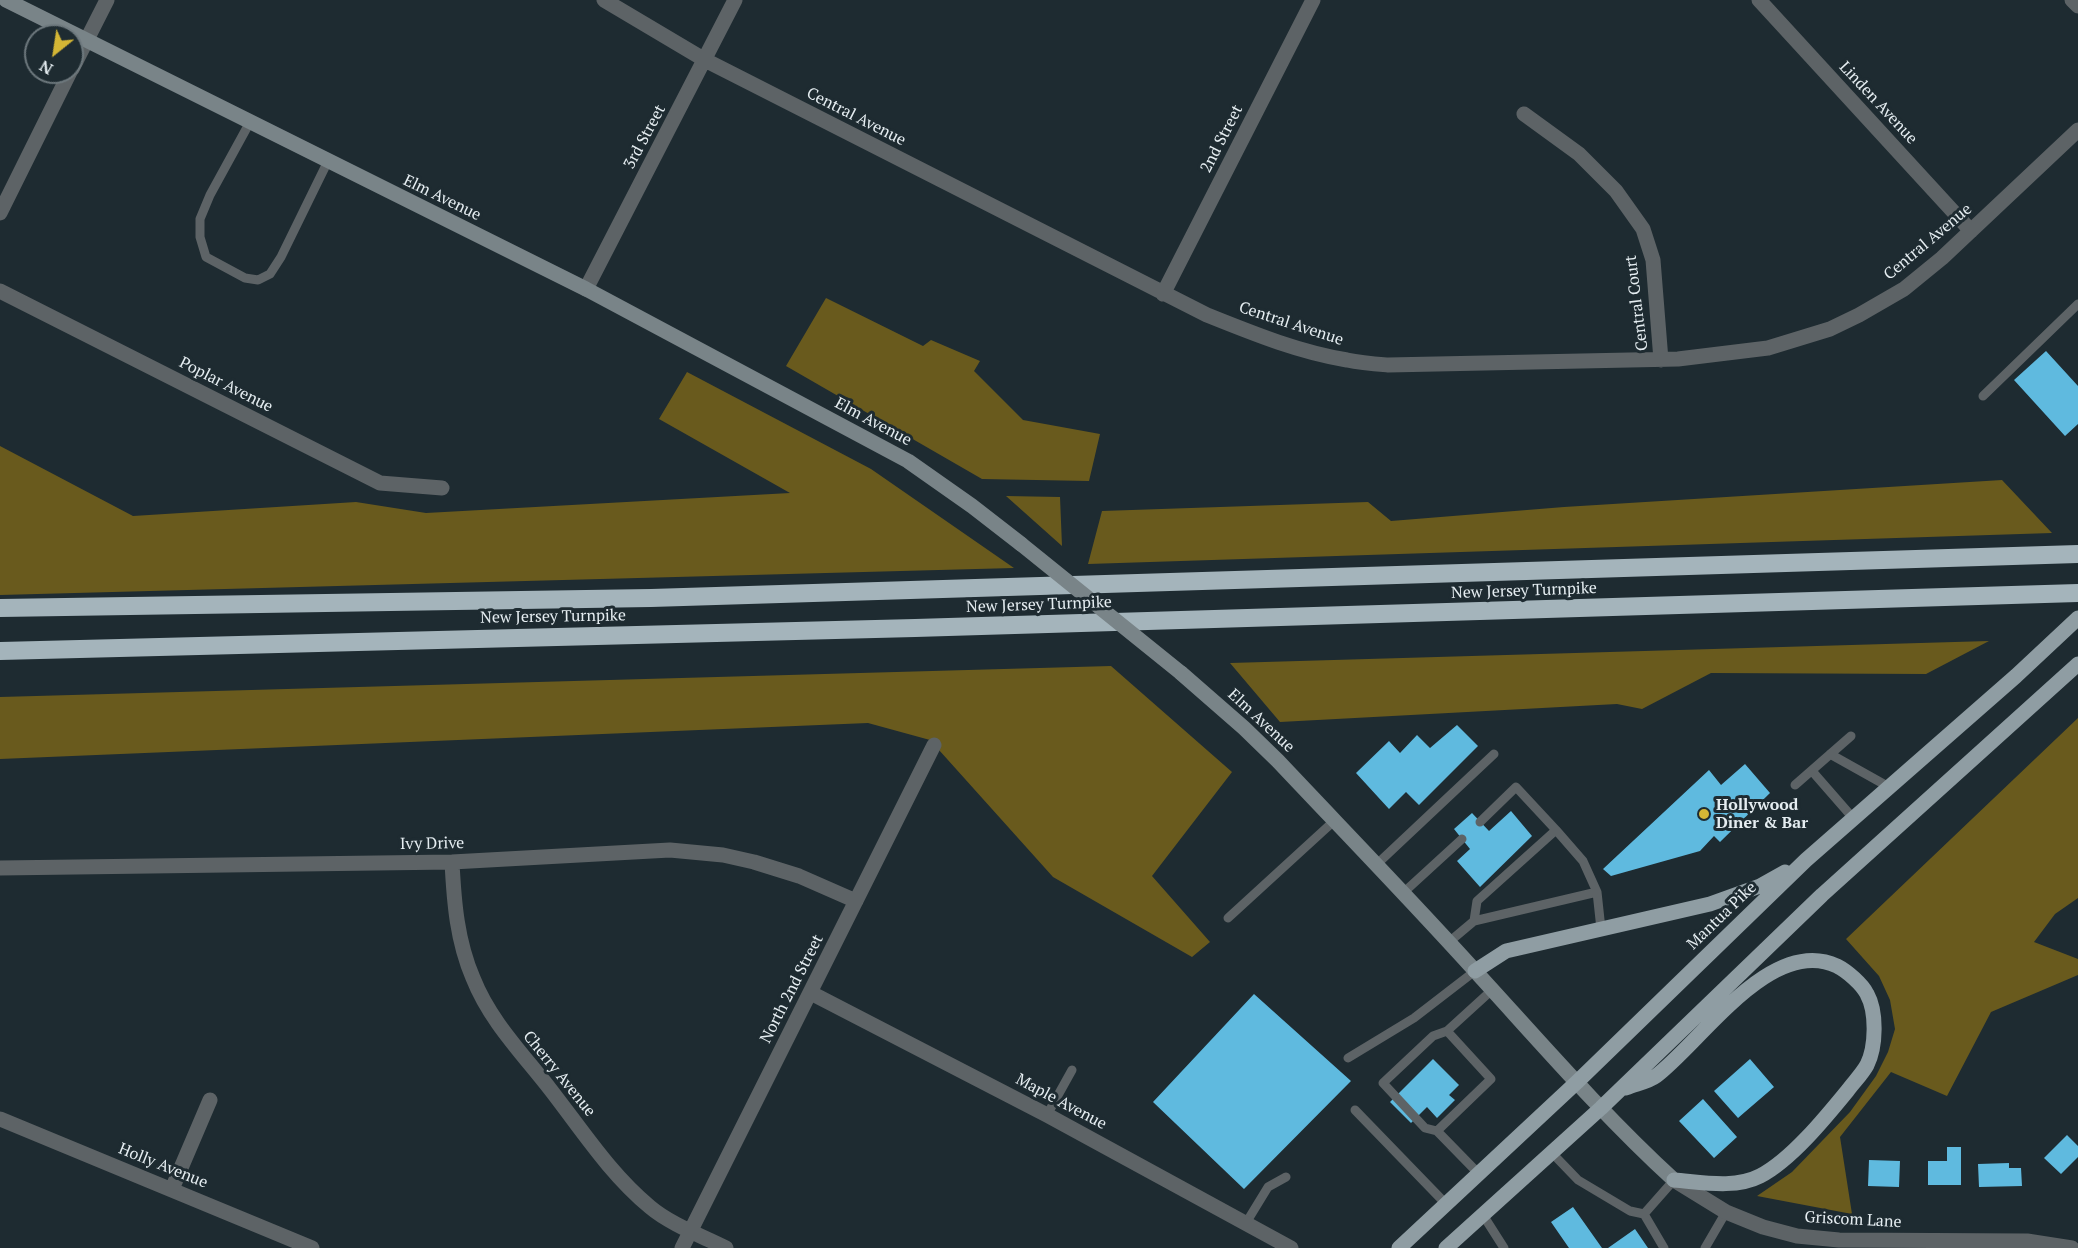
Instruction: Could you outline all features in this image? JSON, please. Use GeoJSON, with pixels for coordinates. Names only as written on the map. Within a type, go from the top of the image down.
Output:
{"type":"FeatureCollection","features":[{"type":"Feature","properties":{"kind":"highway","name":"New Jersey Turnpike"},"geometry":{"type":"LineString","coordinates":[[0,608],[651,598],[2078,554]]}},
{"type":"Feature","properties":{"kind":"highway","name":"New Jersey Turnpike"},"geometry":{"type":"LineString","coordinates":[[0,651],[1022,625],[2078,593]]}},
{"type":"Feature","properties":{"kind":"main road","name":"Elm Avenue"},"geometry":{"type":"LineString","coordinates":[[6,0],[586,289],[908,461],[1021,544],[1180,673],[1261,744],[1449,942],[1577,1082]]}},
{"type":"Feature","properties":{"kind":"main road","name":"Mantua Pike"},"geometry":{"type":"LineString","coordinates":[[1399,1248],[1577,1082],[1806,860],[2016,676],[2078,618]]}},
{"type":"Feature","properties":{"kind":"main road"},"geometry":{"type":"LineString","coordinates":[[1446,1248],[1601,1108],[1822,894],[2075,667]]}},
{"type":"Feature","properties":{"kind":"main road"},"geometry":{"type":"LineString","coordinates":[[1475,971],[1506,951],[1710,904],[1760,886],[1806,860]]}},
{"type":"Feature","properties":{"kind":"main road"},"geometry":{"type":"LineString","coordinates":[[1620,1090],[1654,1077],[1754,983],[1776,969],[1794,963],[1815,961],[1837,966],[1855,980],[1867,994],[1875,1041],[1867,1065],[1808,1136],[1760,1176],[1738,1182],[1674,1180]]}},
{"type":"Feature","properties":{"kind":"main road","name":"Griscom Lane"},"geometry":{"type":"LineString","coordinates":[[1577,1082],[1647,1156],[1674,1180]]}},
{"type":"Feature","properties":{"kind":"street"},"geometry":{"type":"LineString","coordinates":[[84,44],[107,0]]}},
{"type":"Feature","properties":{"kind":"street","name":"Central Avenue"},"geometry":{"type":"LineString","coordinates":[[604,0],[705,60],[1207,315],[1299,349],[1346,360],[1388,365],[1661,360],[1768,348],[1830,329],[1904,289],[1942,258],[2078,130]]}},
{"type":"Feature","properties":{"kind":"street","name":"3rd Street"},"geometry":{"type":"LineString","coordinates":[[586,289],[735,0]]}},
{"type":"Feature","properties":{"kind":"street","name":"2nd Street"},"geometry":{"type":"LineString","coordinates":[[1164,294],[1312,0]]}},
{"type":"Feature","properties":{"kind":"street","name":"Linden Avenue"},"geometry":{"type":"LineString","coordinates":[[1759,0],[1971,231]]}},
{"type":"Feature","properties":{"kind":"street"},"geometry":{"type":"LineString","coordinates":[[2072,0],[2078,6]]}},
{"type":"Feature","properties":{"kind":"street"},"geometry":{"type":"LineString","coordinates":[[0,213],[64,84]]}},
{"type":"Feature","properties":{"kind":"street","name":"Central Court"},"geometry":{"type":"LineString","coordinates":[[1524,114],[1579,154],[1616,191],[1643,229],[1653,260],[1661,360]]}},
{"type":"Feature","properties":{"kind":"street","name":"Poplar Avenue"},"geometry":{"type":"LineString","coordinates":[[0,291],[380,483],[442,488]]}},
{"type":"Feature","properties":{"kind":"street","name":"North 2nd Street"},"geometry":{"type":"LineString","coordinates":[[682,1248],[934,746]]}},
{"type":"Feature","properties":{"kind":"street","name":"Ivy Drive"},"geometry":{"type":"LineString","coordinates":[[0,868],[452,862],[670,850],[723,855],[754,862],[799,876],[856,901]]}},
{"type":"Feature","properties":{"kind":"street","name":"Cherry Avenue"},"geometry":{"type":"LineString","coordinates":[[452,862],[459,936],[472,978],[493,1017],[617,1177],[652,1209],[726,1248]]}},
{"type":"Feature","properties":{"kind":"street","name":"Maple Avenue"},"geometry":{"type":"LineString","coordinates":[[811,993],[1047,1115],[1291,1248]]}},
{"type":"Feature","properties":{"kind":"street"},"geometry":{"type":"LineString","coordinates":[[172,1189],[210,1100]]}},
{"type":"Feature","properties":{"kind":"street","name":"Holly Avenue"},"geometry":{"type":"LineString","coordinates":[[0,1119],[312,1248]]}},
{"type":"Feature","properties":{"kind":"street","name":"Griscom Lane"},"geometry":{"type":"LineString","coordinates":[[1674,1180],[1726,1212],[1763,1227],[1797,1236],[1870,1244],[2027,1241],[2042,1246],[2072,1248]]}},
{"type":"Feature","properties":{"kind":"lane"},"geometry":{"type":"LineString","coordinates":[[250,122],[210,195],[200,219],[200,237],[206,257],[245,278],[258,280],[270,274],[281,257],[328,161]]}},
{"type":"Feature","properties":{"kind":"lane"},"geometry":{"type":"LineString","coordinates":[[1983,396],[2078,304]]}},
{"type":"Feature","properties":{"kind":"lane"},"geometry":{"type":"LineString","coordinates":[[1795,785],[1851,736]]}},
{"type":"Feature","properties":{"kind":"lane"},"geometry":{"type":"LineString","coordinates":[[1376,865],[1494,754]]}},
{"type":"Feature","properties":{"kind":"lane"},"geometry":{"type":"LineString","coordinates":[[1830,754],[1889,787]]}},
{"type":"Feature","properties":{"kind":"lane"},"geometry":{"type":"LineString","coordinates":[[1812,771],[1853,818]]}},
{"type":"Feature","properties":{"kind":"lane"},"geometry":{"type":"LineString","coordinates":[[1480,822],[1516,787],[1583,861],[1597,892],[1601,929]]}},
{"type":"Feature","properties":{"kind":"lane"},"geometry":{"type":"LineString","coordinates":[[1228,918],[1334,820]]}},
{"type":"Feature","properties":{"kind":"lane"},"geometry":{"type":"LineString","coordinates":[[1474,921],[1477,901],[1556,830]]}},
{"type":"Feature","properties":{"kind":"lane"},"geometry":{"type":"LineString","coordinates":[[1403,893],[1462,839]]}},
{"type":"Feature","properties":{"kind":"lane"},"geometry":{"type":"LineString","coordinates":[[1449,942],[1474,921],[1597,892]]}},
{"type":"Feature","properties":{"kind":"lane"},"geometry":{"type":"LineString","coordinates":[[1348,1058],[1414,1018],[1475,971]]}},
{"type":"Feature","properties":{"kind":"lane"},"geometry":{"type":"LineString","coordinates":[[1479,1174],[1437,1131],[1425,1128],[1383,1083],[1433,1036],[1447,1031],[1492,990]]}},
{"type":"Feature","properties":{"kind":"lane"},"geometry":{"type":"LineString","coordinates":[[1437,1131],[1491,1079],[1447,1031]]}},
{"type":"Feature","properties":{"kind":"lane"},"geometry":{"type":"LineString","coordinates":[[1047,1115],[1072,1070]]}},
{"type":"Feature","properties":{"kind":"lane"},"geometry":{"type":"LineString","coordinates":[[1355,1110],[1446,1204]]}},
{"type":"Feature","properties":{"kind":"lane"},"geometry":{"type":"LineString","coordinates":[[1552,1153],[1578,1180],[1630,1211],[1644,1214],[1664,1248]]}},
{"type":"Feature","properties":{"kind":"lane"},"geometry":{"type":"LineString","coordinates":[[1246,1223],[1268,1187],[1286,1176]]}},
{"type":"Feature","properties":{"kind":"lane"},"geometry":{"type":"LineString","coordinates":[[1644,1214],[1674,1180]]}},
{"type":"Feature","properties":{"kind":"lane"},"geometry":{"type":"LineString","coordinates":[[1706,1248],[1726,1212]]}},
{"type":"Feature","properties":{"kind":"lane"},"geometry":{"type":"LineString","coordinates":[[1483,1215],[1504,1248]]}},
{"type":"Feature","properties":{"kind":"shaded area"},"geometry":{"type":"Polygon","coordinates":[[[826,298],[923,346],[931,340],[980,361],[974,371],[1023,420],[1100,434],[1089,481],[982,479],[786,366],[826,298]]]}},
{"type":"Feature","properties":{"kind":"shaded area"},"geometry":{"type":"Polygon","coordinates":[[[687,372],[871,469],[1014,568],[0,595],[0,446],[133,516],[356,502],[426,513],[790,493],[659,419],[687,372]]]}},
{"type":"Feature","properties":{"kind":"shaded area"},"geometry":{"type":"Polygon","coordinates":[[[2002,480],[2052,533],[1088,564],[1102,511],[1368,502],[1391,521],[1564,507],[2002,480]]]}},
{"type":"Feature","properties":{"kind":"shaded area"},"geometry":{"type":"Polygon","coordinates":[[[1006,496],[1060,497],[1062,546],[1006,496]]]}},
{"type":"Feature","properties":{"kind":"shaded area"},"geometry":{"type":"Polygon","coordinates":[[[1989,641],[1926,674],[1711,673],[1642,709],[1617,704],[1280,722],[1230,663],[1989,641]]]}},
{"type":"Feature","properties":{"kind":"shaded area"},"geometry":{"type":"Polygon","coordinates":[[[1111,666],[1232,772],[1152,876],[1210,942],[1192,957],[1053,877],[930,740],[868,723],[0,759],[0,697],[1111,666]]]}},
{"type":"Feature","properties":{"kind":"shaded area"},"geometry":{"type":"Polygon","coordinates":[[[2078,718],[2078,898],[2055,914],[2034,942],[2078,959],[2078,975],[1991,1012],[1947,1096],[1891,1072],[1840,1137],[1852,1214],[1757,1196],[1792,1172],[1850,1112],[1876,1076],[1888,1052],[1895,1029],[1890,1000],[1879,976],[1846,939],[2078,718]]]}},
{"type":"Feature","properties":{"kind":"building"},"geometry":{"type":"Polygon","coordinates":[[[2046,351],[2078,386],[2078,424],[2065,436],[2014,380],[2046,351]]]}},
{"type":"Feature","properties":{"kind":"building"},"geometry":{"type":"Polygon","coordinates":[[[1457,725],[1478,746],[1419,805],[1406,792],[1389,809],[1356,773],[1389,741],[1400,753],[1417,735],[1430,748],[1457,725]]]}},
{"type":"Feature","properties":{"kind":"building","name":"Hollywood Diner & Bar"},"geometry":{"type":"Polygon","coordinates":[[[1745,764],[1770,793],[1720,842],[1714,836],[1700,851],[1611,876],[1603,869],[1709,770],[1721,785],[1745,764]]]}},
{"type":"Feature","properties":{"kind":"building"},"geometry":{"type":"Polygon","coordinates":[[[1511,811],[1532,836],[1480,887],[1457,861],[1470,849],[1454,829],[1472,813],[1489,831],[1511,811]]]}},
{"type":"Feature","properties":{"kind":"building"},"geometry":{"type":"Polygon","coordinates":[[[1254,994],[1351,1081],[1244,1189],[1153,1102],[1254,994]]]}},
{"type":"Feature","properties":{"kind":"building"},"geometry":{"type":"Polygon","coordinates":[[[1433,1059],[1459,1085],[1449,1095],[1455,1100],[1437,1118],[1427,1107],[1411,1123],[1390,1102],[1433,1059]]]}},
{"type":"Feature","properties":{"kind":"building"},"geometry":{"type":"Polygon","coordinates":[[[1750,1059],[1774,1087],[1738,1118],[1714,1091],[1750,1059]]]}},
{"type":"Feature","properties":{"kind":"building"},"geometry":{"type":"Polygon","coordinates":[[[1703,1099],[1737,1137],[1714,1158],[1679,1121],[1703,1099]]]}},
{"type":"Feature","properties":{"kind":"building"},"geometry":{"type":"Polygon","coordinates":[[[2067,1135],[2078,1146],[2078,1157],[2061,1174],[2044,1158],[2067,1135]]]}},
{"type":"Feature","properties":{"kind":"building"},"geometry":{"type":"Polygon","coordinates":[[[1947,1147],[1961,1147],[1961,1185],[1928,1185],[1928,1161],[1947,1161],[1947,1147]]]}},
{"type":"Feature","properties":{"kind":"building"},"geometry":{"type":"Polygon","coordinates":[[[1869,1160],[1900,1161],[1899,1187],[1868,1186],[1869,1160]]]}},
{"type":"Feature","properties":{"kind":"building"},"geometry":{"type":"Polygon","coordinates":[[[2009,1163],[2009,1168],[2021,1168],[2022,1186],[1979,1187],[1978,1164],[2009,1163]]]}},
{"type":"Feature","properties":{"kind":"building"},"geometry":{"type":"Polygon","coordinates":[[[1573,1207],[1602,1248],[1569,1248],[1551,1222],[1573,1207]]]}},
{"type":"Feature","properties":{"kind":"building"},"geometry":{"type":"Polygon","coordinates":[[[1635,1229],[1648,1248],[1608,1248],[1635,1229]]]}},
{"type":"Feature","properties":{"kind":"place","name":"Hollywood Diner & Bar"},"geometry":{"type":"Point","coordinates":[1704,814]}}]}
